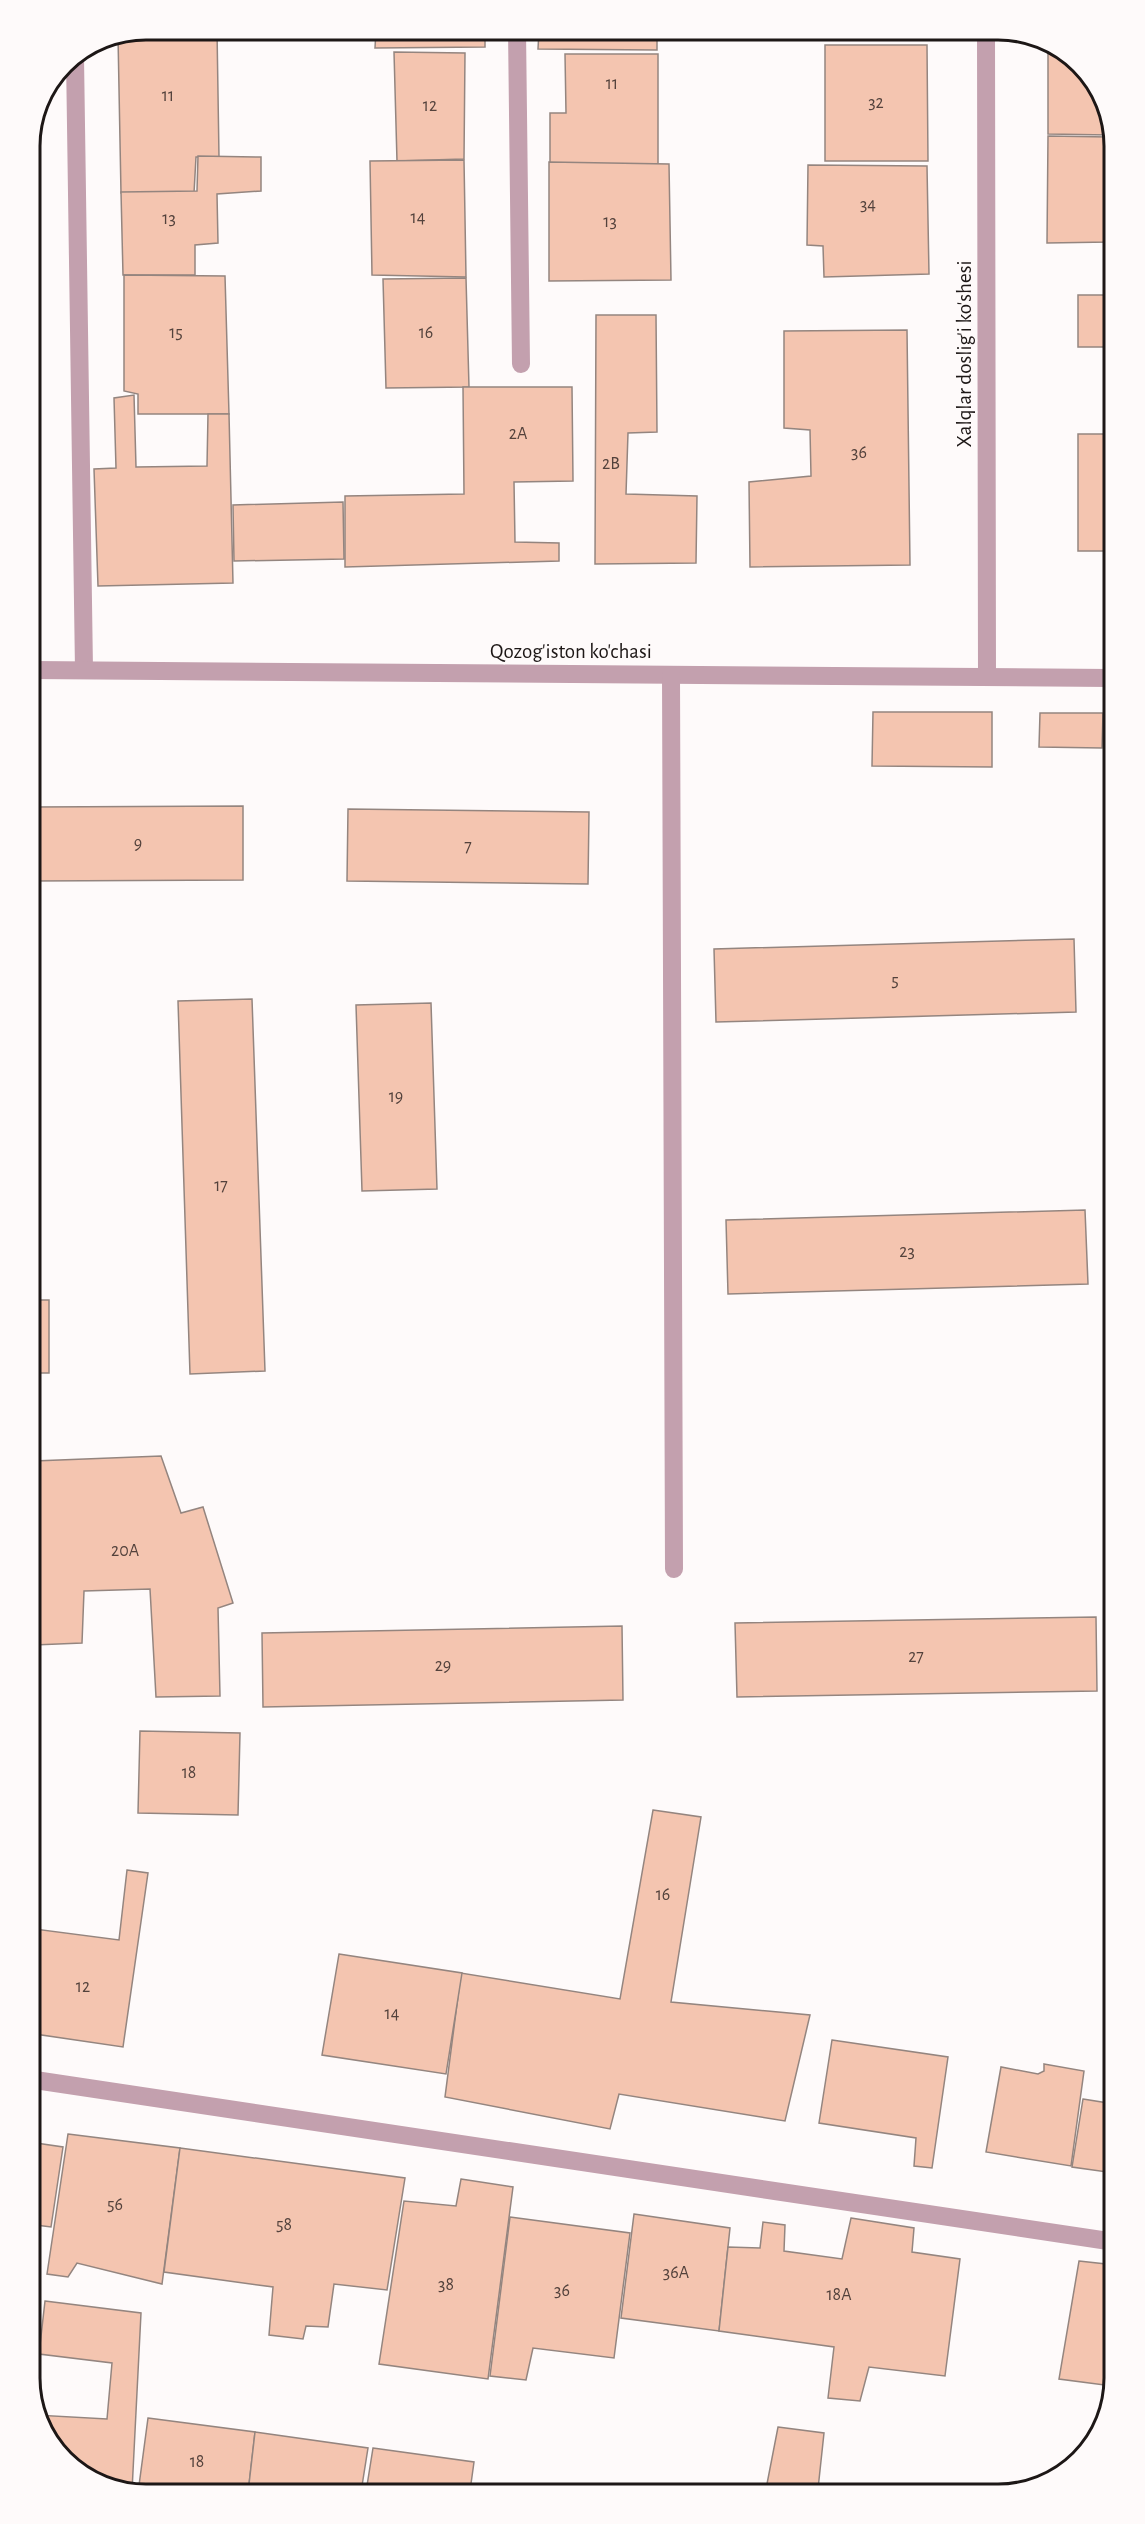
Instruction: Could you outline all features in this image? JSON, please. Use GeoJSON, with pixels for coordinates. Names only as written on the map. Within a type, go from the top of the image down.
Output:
{"type":"FeatureCollection","features":[{"type":"Feature","properties":{"kind":"street"},"geometry":{"type":"LineString","coordinates":[[517,41],[521,364]]}},
{"type":"Feature","properties":{"kind":"street","name":"Xalqlar doslig'i ko'shesi"},"geometry":{"type":"LineString","coordinates":[[986,41],[987,677]]}},
{"type":"Feature","properties":{"kind":"street"},"geometry":{"type":"LineString","coordinates":[[75,69],[84,670]]}},
{"type":"Feature","properties":{"kind":"street","name":"Qozog'iston ko'chasi"},"geometry":{"type":"LineString","coordinates":[[41,670],[1105,678]]}},
{"type":"Feature","properties":{"kind":"street"},"geometry":{"type":"LineString","coordinates":[[671,675],[674,1569]]}},
{"type":"Feature","properties":{"kind":"street"},"geometry":{"type":"LineString","coordinates":[[40,2081],[1105,2240]]}},
{"type":"Feature","properties":{"kind":"building"},"geometry":{"type":"Polygon","coordinates":[[[140,41],[217,41],[219,157],[196,157],[194,193],[121,193],[118,44],[140,41]]]}},
{"type":"Feature","properties":{"kind":"building"},"geometry":{"type":"Polygon","coordinates":[[[375,41],[485,41],[485,47],[375,48],[375,41]]]}},
{"type":"Feature","properties":{"kind":"building"},"geometry":{"type":"Polygon","coordinates":[[[538,41],[657,41],[657,50],[538,49],[538,41]]]}},
{"type":"Feature","properties":{"kind":"building"},"geometry":{"type":"Polygon","coordinates":[[[825,45],[927,45],[928,161],[825,161],[825,45]]]}},
{"type":"Feature","properties":{"kind":"building"},"geometry":{"type":"Polygon","coordinates":[[[394,52],[465,53],[464,159],[397,161],[394,52]]]}},
{"type":"Feature","properties":{"kind":"building"},"geometry":{"type":"Polygon","coordinates":[[[565,54],[658,54],[658,167],[550,167],[550,113],[566,113],[565,54]]]}},
{"type":"Feature","properties":{"kind":"building"},"geometry":{"type":"Polygon","coordinates":[[[1048,54],[1063,62],[1083,82],[1099,113],[1104,135],[1048,134],[1048,54]]]}},
{"type":"Feature","properties":{"kind":"building"},"geometry":{"type":"Polygon","coordinates":[[[1048,136],[1104,137],[1105,242],[1047,243],[1048,136]]]}},
{"type":"Feature","properties":{"kind":"building"},"geometry":{"type":"Polygon","coordinates":[[[198,156],[261,157],[261,191],[217,194],[218,243],[195,245],[195,275],[123,275],[121,192],[197,191],[198,156]]]}},
{"type":"Feature","properties":{"kind":"building"},"geometry":{"type":"Polygon","coordinates":[[[464,160],[466,277],[372,275],[370,161],[464,160]]]}},
{"type":"Feature","properties":{"kind":"building"},"geometry":{"type":"Polygon","coordinates":[[[549,162],[669,164],[671,280],[549,281],[549,162]]]}},
{"type":"Feature","properties":{"kind":"building"},"geometry":{"type":"Polygon","coordinates":[[[808,165],[927,166],[929,274],[824,277],[823,246],[807,245],[808,165]]]}},
{"type":"Feature","properties":{"kind":"building"},"geometry":{"type":"Polygon","coordinates":[[[124,275],[225,276],[229,414],[138,414],[138,394],[124,391],[124,275]]]}},
{"type":"Feature","properties":{"kind":"building"},"geometry":{"type":"Polygon","coordinates":[[[466,278],[469,387],[386,388],[383,279],[466,278]]]}},
{"type":"Feature","properties":{"kind":"building"},"geometry":{"type":"Polygon","coordinates":[[[1078,295],[1105,295],[1105,347],[1078,347],[1078,295]]]}},
{"type":"Feature","properties":{"kind":"building"},"geometry":{"type":"Polygon","coordinates":[[[596,315],[656,315],[657,432],[628,433],[626,494],[697,496],[696,563],[595,564],[596,315]]]}},
{"type":"Feature","properties":{"kind":"building"},"geometry":{"type":"Polygon","coordinates":[[[907,330],[910,565],[750,567],[749,482],[811,476],[810,430],[784,428],[784,331],[907,330]]]}},
{"type":"Feature","properties":{"kind":"building"},"geometry":{"type":"Polygon","coordinates":[[[463,387],[572,387],[573,481],[514,482],[515,542],[559,543],[559,561],[345,567],[345,496],[464,494],[463,387]]]}},
{"type":"Feature","properties":{"kind":"building"},"geometry":{"type":"Polygon","coordinates":[[[134,395],[136,467],[207,466],[208,414],[229,414],[233,583],[98,586],[94,469],[116,468],[114,398],[134,395]]]}},
{"type":"Feature","properties":{"kind":"building"},"geometry":{"type":"Polygon","coordinates":[[[1078,434],[1105,434],[1105,551],[1078,551],[1078,434]]]}},
{"type":"Feature","properties":{"kind":"building"},"geometry":{"type":"Polygon","coordinates":[[[343,502],[344,559],[234,561],[233,505],[343,502]]]}},
{"type":"Feature","properties":{"kind":"building"},"geometry":{"type":"Polygon","coordinates":[[[873,712],[992,712],[992,767],[872,766],[873,712]]]}},
{"type":"Feature","properties":{"kind":"building"},"geometry":{"type":"Polygon","coordinates":[[[1040,713],[1103,713],[1102,748],[1039,747],[1040,713]]]}},
{"type":"Feature","properties":{"kind":"building"},"geometry":{"type":"Polygon","coordinates":[[[243,806],[243,880],[41,881],[41,807],[243,806]]]}},
{"type":"Feature","properties":{"kind":"building"},"geometry":{"type":"Polygon","coordinates":[[[348,809],[589,812],[588,884],[347,881],[348,809]]]}},
{"type":"Feature","properties":{"kind":"building"},"geometry":{"type":"Polygon","coordinates":[[[1074,939],[1076,1012],[716,1022],[714,949],[1074,939]]]}},
{"type":"Feature","properties":{"kind":"building"},"geometry":{"type":"Polygon","coordinates":[[[252,999],[265,1371],[190,1374],[178,1001],[252,999]]]}},
{"type":"Feature","properties":{"kind":"building"},"geometry":{"type":"Polygon","coordinates":[[[431,1003],[437,1189],[362,1191],[356,1005],[431,1003]]]}},
{"type":"Feature","properties":{"kind":"building"},"geometry":{"type":"Polygon","coordinates":[[[1085,1210],[1088,1284],[728,1294],[726,1220],[1085,1210]]]}},
{"type":"Feature","properties":{"kind":"building"},"geometry":{"type":"Polygon","coordinates":[[[40,1300],[49,1300],[49,1373],[40,1373],[40,1300]]]}},
{"type":"Feature","properties":{"kind":"building"},"geometry":{"type":"Polygon","coordinates":[[[161,1456],[181,1513],[203,1507],[233,1603],[218,1608],[220,1696],[156,1697],[150,1589],[84,1591],[82,1643],[40,1645],[40,1461],[161,1456]]]}},
{"type":"Feature","properties":{"kind":"building"},"geometry":{"type":"Polygon","coordinates":[[[1096,1617],[1097,1691],[737,1697],[735,1623],[1096,1617]]]}},
{"type":"Feature","properties":{"kind":"building"},"geometry":{"type":"Polygon","coordinates":[[[622,1626],[623,1700],[263,1707],[262,1633],[622,1626]]]}},
{"type":"Feature","properties":{"kind":"building"},"geometry":{"type":"Polygon","coordinates":[[[140,1731],[240,1733],[238,1815],[138,1813],[140,1731]]]}},
{"type":"Feature","properties":{"kind":"building"},"geometry":{"type":"Polygon","coordinates":[[[653,1810],[701,1817],[671,2002],[810,2015],[785,2121],[619,2094],[610,2129],[445,2097],[461,1973],[620,1999],[653,1810]]]}},
{"type":"Feature","properties":{"kind":"building"},"geometry":{"type":"Polygon","coordinates":[[[127,1870],[148,1873],[123,2047],[40,2035],[40,1930],[119,1940],[127,1870]]]}},
{"type":"Feature","properties":{"kind":"building"},"geometry":{"type":"Polygon","coordinates":[[[339,1954],[462,1973],[446,2074],[322,2055],[339,1954]]]}},
{"type":"Feature","properties":{"kind":"building"},"geometry":{"type":"Polygon","coordinates":[[[832,2040],[948,2057],[932,2168],[914,2166],[916,2138],[819,2123],[832,2040]]]}},
{"type":"Feature","properties":{"kind":"building"},"geometry":{"type":"Polygon","coordinates":[[[1044,2064],[1084,2071],[1071,2166],[986,2152],[1001,2067],[1038,2074],[1044,2071],[1044,2064]]]}},
{"type":"Feature","properties":{"kind":"building"},"geometry":{"type":"Polygon","coordinates":[[[1083,2099],[1105,2103],[1105,2172],[1072,2167],[1083,2099]]]}},
{"type":"Feature","properties":{"kind":"building"},"geometry":{"type":"Polygon","coordinates":[[[68,2134],[180,2148],[162,2284],[77,2263],[68,2277],[47,2274],[68,2134]]]}},
{"type":"Feature","properties":{"kind":"building"},"geometry":{"type":"Polygon","coordinates":[[[40,2144],[63,2147],[51,2227],[40,2226],[40,2144]]]}},
{"type":"Feature","properties":{"kind":"building"},"geometry":{"type":"Polygon","coordinates":[[[180,2148],[405,2178],[387,2290],[334,2284],[328,2327],[306,2326],[303,2339],[269,2335],[273,2287],[164,2272],[180,2148]]]}},
{"type":"Feature","properties":{"kind":"building"},"geometry":{"type":"Polygon","coordinates":[[[461,2179],[513,2187],[488,2379],[379,2364],[404,2201],[456,2206],[461,2179]]]}},
{"type":"Feature","properties":{"kind":"building"},"geometry":{"type":"Polygon","coordinates":[[[634,2214],[730,2228],[719,2331],[621,2318],[634,2214]]]}},
{"type":"Feature","properties":{"kind":"building"},"geometry":{"type":"Polygon","coordinates":[[[510,2217],[630,2233],[614,2358],[533,2348],[526,2380],[490,2376],[510,2217]]]}},
{"type":"Feature","properties":{"kind":"building"},"geometry":{"type":"Polygon","coordinates":[[[851,2218],[914,2228],[912,2252],[960,2259],[945,2376],[869,2367],[860,2401],[828,2398],[834,2347],[719,2331],[728,2247],[760,2248],[763,2222],[785,2225],[784,2251],[842,2259],[851,2218]]]}},
{"type":"Feature","properties":{"kind":"building"},"geometry":{"type":"Polygon","coordinates":[[[1079,2261],[1105,2264],[1104,2385],[1059,2379],[1079,2261]]]}},
{"type":"Feature","properties":{"kind":"building"},"geometry":{"type":"Polygon","coordinates":[[[45,2301],[141,2313],[132,2483],[106,2475],[82,2462],[58,2436],[48,2416],[107,2419],[112,2363],[40,2354],[45,2301]]]}},
{"type":"Feature","properties":{"kind":"building"},"geometry":{"type":"Polygon","coordinates":[[[148,2418],[255,2432],[249,2483],[139,2483],[148,2418]]]}},
{"type":"Feature","properties":{"kind":"building"},"geometry":{"type":"Polygon","coordinates":[[[778,2427],[824,2433],[819,2484],[767,2484],[778,2427]]]}},
{"type":"Feature","properties":{"kind":"building"},"geometry":{"type":"Polygon","coordinates":[[[255,2432],[368,2448],[362,2483],[249,2483],[255,2432]]]}},
{"type":"Feature","properties":{"kind":"building"},"geometry":{"type":"Polygon","coordinates":[[[373,2448],[474,2462],[471,2483],[367,2483],[373,2448]]]}}]}
